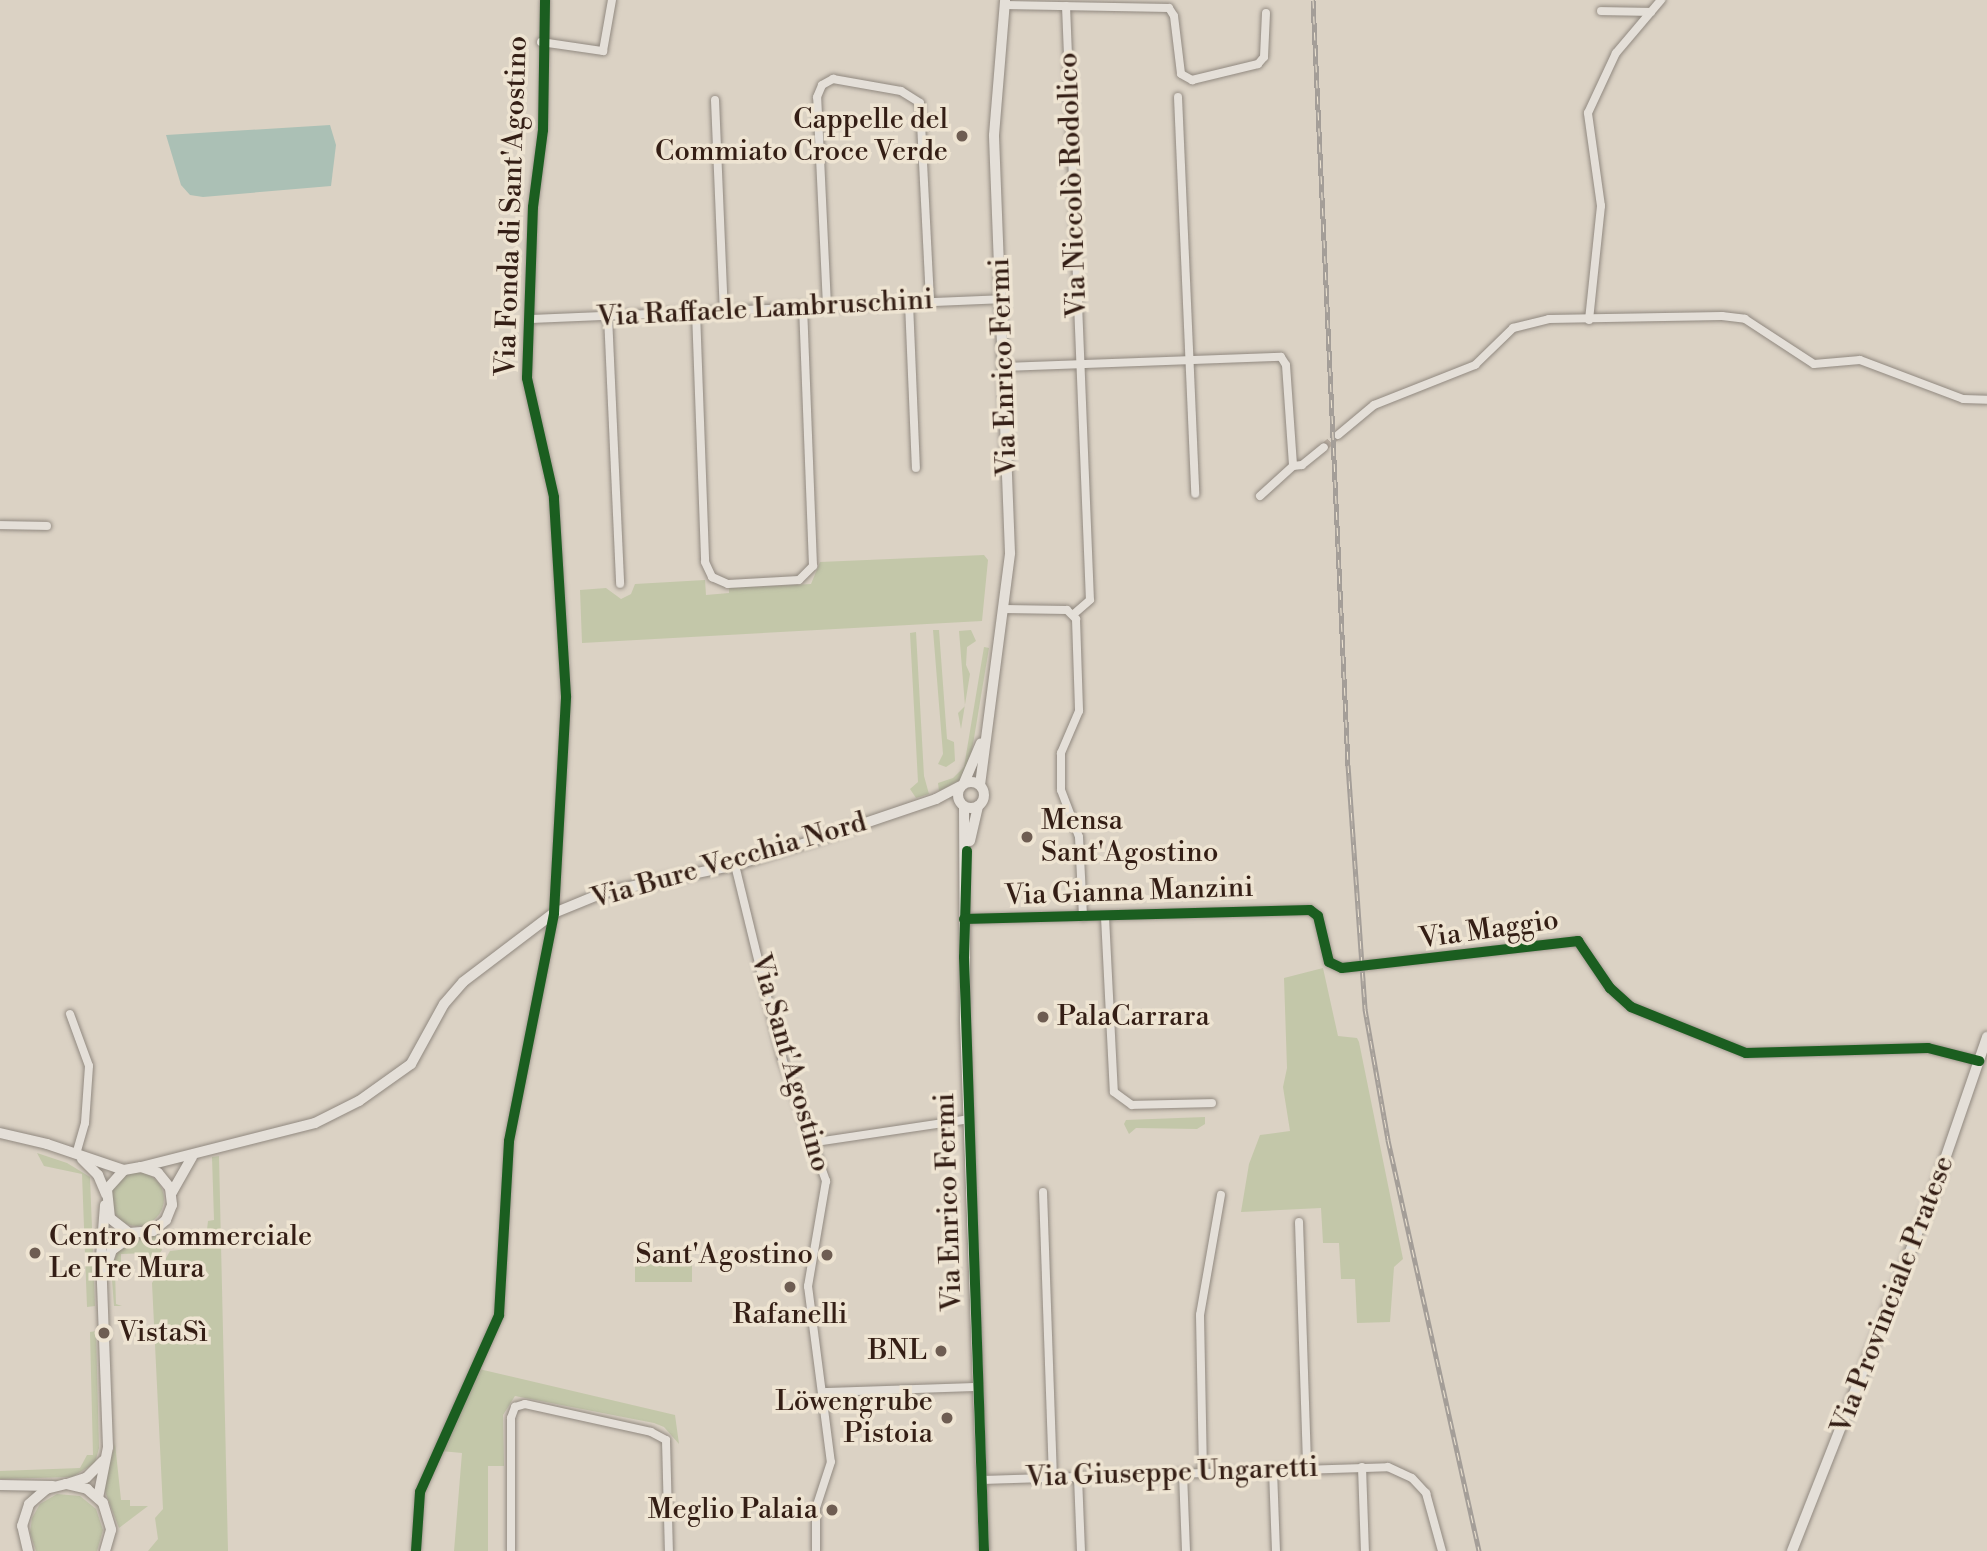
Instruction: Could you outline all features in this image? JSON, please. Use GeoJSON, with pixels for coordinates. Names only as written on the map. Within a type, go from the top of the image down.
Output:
{"type":"FeatureCollection","features":[{"type":"Feature","properties":{"kind":"main road"},"geometry":{"type":"LineString","coordinates":[[0,1485],[66,1484],[98,1498],[110,1523],[105,1551]]}},
{"type":"Feature","properties":{"kind":"main road"},"geometry":{"type":"LineString","coordinates":[[28,1551],[22,1534],[25,1511],[39,1493],[53,1486]]}},
{"type":"Feature","properties":{"kind":"street","name":"Via Fonda di Sant'Agostino"},"geometry":{"type":"LineString","coordinates":[[415,1551],[419,1492],[499,1315],[511,1128],[554,913],[566,696],[556,508],[528,387],[533,206],[543,122],[541,42],[545,0]]}},
{"type":"Feature","properties":{"kind":"street"},"geometry":{"type":"LineString","coordinates":[[541,42],[603,51],[612,0]]}},
{"type":"Feature","properties":{"kind":"street"},"geometry":{"type":"LineString","coordinates":[[1589,320],[1601,205],[1588,113],[1616,53],[1661,0]]}},
{"type":"Feature","properties":{"kind":"street"},"geometry":{"type":"LineString","coordinates":[[1005,2],[1172,10],[1181,74],[1192,80],[1258,64],[1264,57],[1266,13]]}},
{"type":"Feature","properties":{"kind":"street","name":"Via Enrico Fermi"},"geometry":{"type":"LineString","coordinates":[[985,733],[1004,609],[1010,524],[994,116],[1005,2]]}},
{"type":"Feature","properties":{"kind":"street","name":"Via Niccolò Rodolico"},"geometry":{"type":"LineString","coordinates":[[1066,6],[1090,600],[1074,614]]}},
{"type":"Feature","properties":{"kind":"street"},"geometry":{"type":"LineString","coordinates":[[1601,11],[1651,12]]}},
{"type":"Feature","properties":{"kind":"street"},"geometry":{"type":"LineString","coordinates":[[827,306],[817,113],[818,93],[829,79],[901,91],[918,100],[930,302]]}},
{"type":"Feature","properties":{"kind":"street"},"geometry":{"type":"LineString","coordinates":[[1178,97],[1195,494]]}},
{"type":"Feature","properties":{"kind":"street"},"geometry":{"type":"LineString","coordinates":[[715,100],[724,311]]}},
{"type":"Feature","properties":{"kind":"street","name":"Via Raffaele Lambruschini"},"geometry":{"type":"LineString","coordinates":[[529,319],[1002,299]]}},
{"type":"Feature","properties":{"kind":"street"},"geometry":{"type":"LineString","coordinates":[[909,303],[916,468]]}},
{"type":"Feature","properties":{"kind":"street"},"geometry":{"type":"LineString","coordinates":[[696,312],[705,554],[709,572],[724,583],[799,580],[813,566],[803,307]]}},
{"type":"Feature","properties":{"kind":"street"},"geometry":{"type":"LineString","coordinates":[[608,316],[620,584]]}},
{"type":"Feature","properties":{"kind":"street"},"geometry":{"type":"LineString","coordinates":[[1338,435],[1374,405],[1475,365],[1520,324],[1589,320],[1722,316],[1745,319],[1814,364],[1860,360],[1963,399],[1987,400]]}},
{"type":"Feature","properties":{"kind":"street"},"geometry":{"type":"LineString","coordinates":[[1004,367],[1281,357],[1286,362],[1293,466]]}},
{"type":"Feature","properties":{"kind":"street"},"geometry":{"type":"LineString","coordinates":[[1260,496],[1293,466],[1302,465],[1324,447]]}},
{"type":"Feature","properties":{"kind":"street"},"geometry":{"type":"LineString","coordinates":[[0,525],[47,526]]}},
{"type":"Feature","properties":{"kind":"street"},"geometry":{"type":"LineString","coordinates":[[1004,609],[1074,614],[1079,711],[1061,753],[1060,790],[1079,837],[1083,917]]}},
{"type":"Feature","properties":{"kind":"street"},"geometry":{"type":"LineString","coordinates":[[967,851],[962,784],[985,733]]}},
{"type":"Feature","properties":{"kind":"street"},"geometry":{"type":"LineString","coordinates":[[967,851],[978,806],[984,796],[979,785],[985,733]]}},
{"type":"Feature","properties":{"kind":"street"},"geometry":{"type":"LineString","coordinates":[[962,784],[979,785]]}},
{"type":"Feature","properties":{"kind":"street","name":"Via Bure Vecchia Nord"},"geometry":{"type":"LineString","coordinates":[[141,1167],[192,1157],[315,1123],[397,1077],[417,1056],[456,989],[554,913],[605,892],[735,865],[936,799],[962,784]]}},
{"type":"Feature","properties":{"kind":"street"},"geometry":{"type":"LineString","coordinates":[[936,799],[978,806]]}},
{"type":"Feature","properties":{"kind":"street","name":"Via Enrico Fermi"},"geometry":{"type":"LineString","coordinates":[[967,851],[964,919],[984,1551]]}},
{"type":"Feature","properties":{"kind":"street","name":"Via Sant'Agostino"},"geometry":{"type":"LineString","coordinates":[[735,865],[782,1058],[816,1142],[826,1181],[808,1295],[824,1392],[831,1462],[816,1508],[816,1551]]}},
{"type":"Feature","properties":{"kind":"street","name":"Via Gianna Manzini"},"geometry":{"type":"LineString","coordinates":[[964,919],[1295,910]]}},
{"type":"Feature","properties":{"kind":"street","name":"Via Maggio"},"geometry":{"type":"LineString","coordinates":[[1295,910],[1315,912],[1327,957],[1337,967],[1396,965],[1578,941],[1610,988],[1631,1007],[1746,1053],[1928,1048],[1979,1061]]}},
{"type":"Feature","properties":{"kind":"street"},"geometry":{"type":"LineString","coordinates":[[1105,917],[1114,1092],[1132,1105],[1212,1102]]}},
{"type":"Feature","properties":{"kind":"street"},"geometry":{"type":"LineString","coordinates":[[70,1014],[89,1066],[85,1124],[76,1154]]}},
{"type":"Feature","properties":{"kind":"street","name":"Via Provinciale Pratese"},"geometry":{"type":"LineString","coordinates":[[1792,1551],[1929,1204],[1987,1037]]}},
{"type":"Feature","properties":{"kind":"street"},"geometry":{"type":"LineString","coordinates":[[816,1142],[969,1119]]}},
{"type":"Feature","properties":{"kind":"street"},"geometry":{"type":"LineString","coordinates":[[0,1133],[124,1170],[141,1167],[158,1173],[172,1194]]}},
{"type":"Feature","properties":{"kind":"street"},"geometry":{"type":"LineString","coordinates":[[76,1154],[95,1171],[113,1222],[134,1234],[149,1233],[162,1225],[171,1211],[172,1194],[192,1157]]}},
{"type":"Feature","properties":{"kind":"street"},"geometry":{"type":"LineString","coordinates":[[98,1498],[107,1455],[101,1224],[105,1199],[112,1180],[124,1170]]}},
{"type":"Feature","properties":{"kind":"street"},"geometry":{"type":"LineString","coordinates":[[1043,1192],[1053,1477]]}},
{"type":"Feature","properties":{"kind":"street"},"geometry":{"type":"LineString","coordinates":[[1203,1472],[1200,1315],[1221,1195]]}},
{"type":"Feature","properties":{"kind":"street"},"geometry":{"type":"LineString","coordinates":[[1299,1222],[1307,1469]]}},
{"type":"Feature","properties":{"kind":"street"},"geometry":{"type":"LineString","coordinates":[[104,1274],[112,1251],[134,1234]]}},
{"type":"Feature","properties":{"kind":"street"},"geometry":{"type":"LineString","coordinates":[[824,1392],[978,1387]]}},
{"type":"Feature","properties":{"kind":"street"},"geometry":{"type":"LineString","coordinates":[[511,1551],[511,1418],[518,1405],[651,1432],[663,1437],[668,1446],[669,1551]]}},
{"type":"Feature","properties":{"kind":"street"},"geometry":{"type":"LineString","coordinates":[[66,1484],[92,1474],[107,1455]]}},
{"type":"Feature","properties":{"kind":"street"},"geometry":{"type":"LineString","coordinates":[[1362,1467],[1365,1551]]}},
{"type":"Feature","properties":{"kind":"street","name":"Via Giuseppe Ungaretti"},"geometry":{"type":"LineString","coordinates":[[982,1480],[1391,1468],[1418,1483],[1430,1502],[1442,1551]]}},
{"type":"Feature","properties":{"kind":"street"},"geometry":{"type":"LineString","coordinates":[[1273,1470],[1276,1551]]}},
{"type":"Feature","properties":{"kind":"street"},"geometry":{"type":"LineString","coordinates":[[1183,1473],[1186,1551]]}},
{"type":"Feature","properties":{"kind":"street"},"geometry":{"type":"LineString","coordinates":[[1078,1477],[1081,1551]]}},
{"type":"Feature","properties":{"kind":"shaded area"},"geometry":{"type":"Polygon","coordinates":[[[330,125],[336,145],[331,186],[203,197],[190,195],[181,185],[166,135],[330,125]]]}},
{"type":"Feature","properties":{"kind":"shaded area"},"geometry":{"type":"Polygon","coordinates":[[[984,555],[988,560],[982,621],[582,643],[580,590],[606,588],[621,599],[631,594],[635,584],[705,580],[706,595],[729,593],[729,588],[811,584],[820,562],[984,555]]]}},
{"type":"Feature","properties":{"kind":"shaded area"},"geometry":{"type":"Polygon","coordinates":[[[933,630],[939,630],[947,739],[954,742],[955,761],[946,767],[938,764],[943,754],[933,630]]]}},
{"type":"Feature","properties":{"kind":"shaded area"},"geometry":{"type":"Polygon","coordinates":[[[971,630],[976,641],[967,647],[966,665],[970,674],[965,705],[959,631],[971,630]]]}},
{"type":"Feature","properties":{"kind":"shaded area"},"geometry":{"type":"Polygon","coordinates":[[[916,632],[924,776],[929,794],[916,798],[910,789],[918,782],[910,633],[916,632]]]}},
{"type":"Feature","properties":{"kind":"shaded area"},"geometry":{"type":"Polygon","coordinates":[[[984,647],[989,648],[971,756],[960,780],[939,791],[938,783],[953,778],[964,767],[984,647]]]}},
{"type":"Feature","properties":{"kind":"shaded area"},"geometry":{"type":"Polygon","coordinates":[[[965,706],[961,729],[958,713],[965,706]]]}},
{"type":"Feature","properties":{"kind":"shaded area"},"geometry":{"type":"Polygon","coordinates":[[[1323,968],[1338,1036],[1357,1038],[1359,1042],[1403,1259],[1394,1267],[1390,1322],[1357,1323],[1355,1279],[1341,1279],[1339,1243],[1323,1243],[1321,1208],[1241,1212],[1249,1164],[1260,1135],[1290,1131],[1283,1087],[1287,1068],[1284,978],[1323,968]]]}},
{"type":"Feature","properties":{"kind":"shaded area"},"geometry":{"type":"Polygon","coordinates":[[[1205,1117],[1205,1124],[1197,1129],[1136,1128],[1129,1134],[1124,1124],[1126,1120],[1205,1117]]]}},
{"type":"Feature","properties":{"kind":"shaded area"},"geometry":{"type":"Polygon","coordinates":[[[37,1153],[67,1163],[90,1177],[95,1306],[87,1307],[82,1174],[44,1166],[37,1153]]]}},
{"type":"Feature","properties":{"kind":"shaded area"},"geometry":{"type":"Polygon","coordinates":[[[219,1156],[228,1551],[148,1551],[158,1539],[155,1518],[163,1509],[152,1283],[170,1251],[205,1247],[208,1221],[214,1220],[212,1157],[219,1156]]]}},
{"type":"Feature","properties":{"kind":"shaded area"},"geometry":{"type":"Polygon","coordinates":[[[137,1172],[156,1180],[164,1199],[156,1218],[137,1226],[118,1218],[110,1199],[118,1180],[137,1172]]]}},
{"type":"Feature","properties":{"kind":"shaded area"},"geometry":{"type":"Polygon","coordinates":[[[157,1233],[162,1250],[152,1264],[149,1253],[121,1254],[121,1270],[115,1271],[116,1304],[122,1306],[114,1306],[111,1267],[118,1252],[131,1241],[157,1233]]]}},
{"type":"Feature","properties":{"kind":"shaded area"},"geometry":{"type":"Polygon","coordinates":[[[635,1254],[692,1254],[692,1282],[635,1282],[635,1254]]]}},
{"type":"Feature","properties":{"kind":"shaded area"},"geometry":{"type":"Polygon","coordinates":[[[96,1331],[99,1448],[95,1463],[72,1477],[0,1479],[0,1471],[80,1468],[87,1455],[93,1455],[90,1332],[96,1331]]]}},
{"type":"Feature","properties":{"kind":"shaded area"},"geometry":{"type":"Polygon","coordinates":[[[479,1369],[675,1415],[679,1444],[664,1427],[654,1423],[515,1396],[503,1415],[504,1466],[488,1466],[488,1551],[454,1551],[462,1453],[441,1451],[479,1369]]]}},
{"type":"Feature","properties":{"kind":"shaded area"},"geometry":{"type":"Polygon","coordinates":[[[115,1443],[121,1500],[130,1500],[130,1506],[148,1506],[119,1528],[104,1489],[115,1443]]]}},
{"type":"Feature","properties":{"kind":"shaded area"},"geometry":{"type":"Polygon","coordinates":[[[57,1494],[80,1496],[96,1509],[103,1530],[97,1551],[36,1551],[30,1533],[32,1518],[40,1504],[57,1494]]]}},
{"type":"Feature","properties":{"kind":"tunnel"},"geometry":{"type":"LineString","coordinates":[[1324,447],[1338,435]]}},
{"type":"Feature","properties":{"kind":"railway"},"geometry":{"type":"LineString","coordinates":[[1313,0],[1348,765],[1365,1009],[1388,1140],[1479,1551]]}},
{"type":"Feature","properties":{"kind":"cycle path"},"geometry":{"type":"LineString","coordinates":[[416,1551],[420,1492],[499,1315],[509,1141],[554,913],[566,696],[554,497],[527,378],[533,207],[543,130],[545,0]]}},
{"type":"Feature","properties":{"kind":"cycle path"},"geometry":{"type":"LineString","coordinates":[[967,851],[964,957],[984,1551]]}},
{"type":"Feature","properties":{"kind":"cycle path"},"geometry":{"type":"LineString","coordinates":[[964,919],[1310,910],[1318,916],[1329,962],[1342,968],[1578,941],[1610,988],[1631,1007],[1746,1053],[1928,1048],[1979,1061]]}},
{"type":"Feature","properties":{"kind":"place","name":"Cappelle del Commiato Croce Verde"},"geometry":{"type":"Point","coordinates":[962,136]}},
{"type":"Feature","properties":{"kind":"place","name":"Mensa Sant'Agostino"},"geometry":{"type":"Point","coordinates":[1027,837]}},
{"type":"Feature","properties":{"kind":"place","name":"PalaCarrara"},"geometry":{"type":"Point","coordinates":[1043,1017]}},
{"type":"Feature","properties":{"kind":"place","name":"Centro Commerciale Le Tre Mura"},"geometry":{"type":"Point","coordinates":[35,1253]}},
{"type":"Feature","properties":{"kind":"place","name":"Sant'Agostino"},"geometry":{"type":"Point","coordinates":[827,1255]}},
{"type":"Feature","properties":{"kind":"place","name":"Rafanelli"},"geometry":{"type":"Point","coordinates":[790,1287]}},
{"type":"Feature","properties":{"kind":"place","name":"VistaSì"},"geometry":{"type":"Point","coordinates":[104,1333]}},
{"type":"Feature","properties":{"kind":"place","name":"BNL"},"geometry":{"type":"Point","coordinates":[941,1351]}},
{"type":"Feature","properties":{"kind":"place","name":"Löwengrube Pistoia"},"geometry":{"type":"Point","coordinates":[947,1418]}},
{"type":"Feature","properties":{"kind":"place","name":"Meglio Palaia"},"geometry":{"type":"Point","coordinates":[832,1510]}}]}
